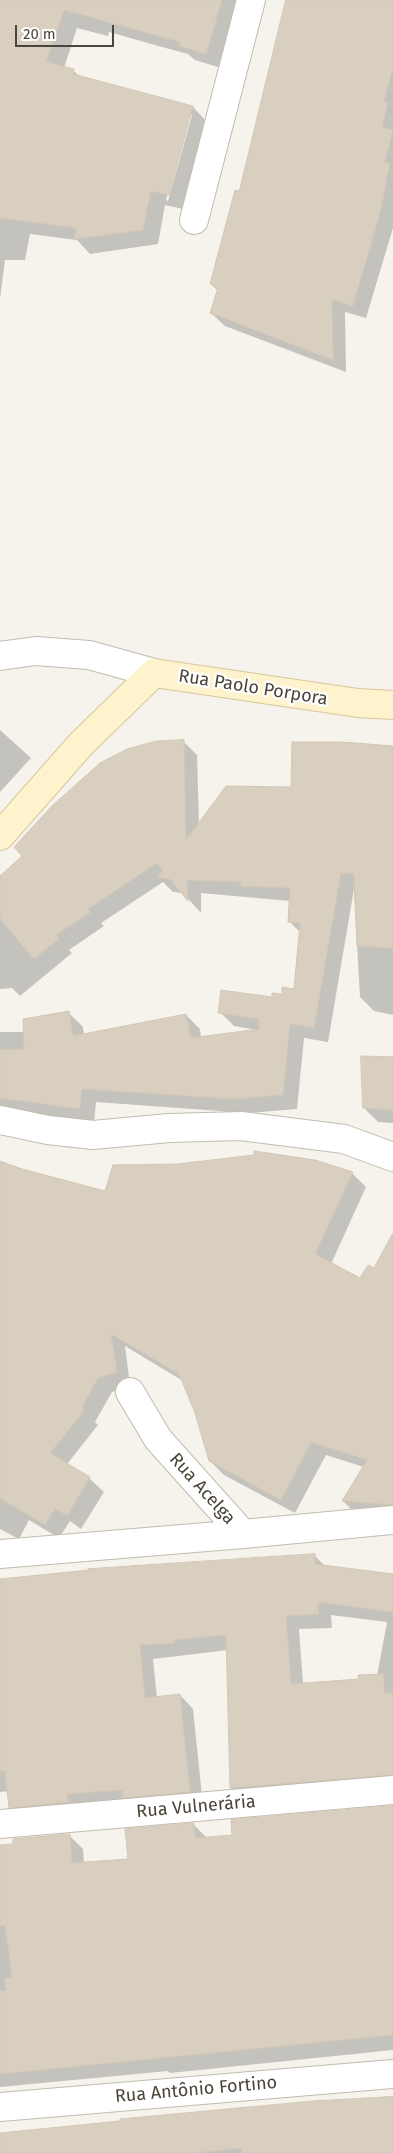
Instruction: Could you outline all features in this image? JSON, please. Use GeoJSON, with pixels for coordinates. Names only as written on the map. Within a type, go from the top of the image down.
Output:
{"type":"FeatureCollection","features":[{"type":"Feature","properties":{"kind":"street"},"geometry":{"type":"LineString","coordinates":[[194,220],[251,0]]}},
{"type":"Feature","properties":{"kind":"street"},"geometry":{"type":"LineString","coordinates":[[0,656],[45,652],[89,655],[154,673]]}},
{"type":"Feature","properties":{"kind":"street"},"geometry":{"type":"LineString","coordinates":[[121,664],[125,701]]}},
{"type":"Feature","properties":{"kind":"street","name":"Rua Paolo Porpora"},"geometry":{"type":"LineString","coordinates":[[0,836],[81,744],[154,673],[358,703],[393,705]]}},
{"type":"Feature","properties":{"kind":"street"},"geometry":{"type":"LineString","coordinates":[[0,1120],[48,1130],[93,1135],[169,1128],[241,1126],[344,1139],[393,1158]]}},
{"type":"Feature","properties":{"kind":"street","name":"Rua Acelga"},"geometry":{"type":"LineString","coordinates":[[130,1392],[158,1439],[243,1534],[393,1520]]}},
{"type":"Feature","properties":{"kind":"street"},"geometry":{"type":"LineString","coordinates":[[2,1553],[243,1534]]}},
{"type":"Feature","properties":{"kind":"street","name":"Rua Vulnerária"},"geometry":{"type":"LineString","coordinates":[[0,1824],[393,1790]]}},
{"type":"Feature","properties":{"kind":"street","name":"Rua Antônio Fortino"},"geometry":{"type":"LineString","coordinates":[[0,2107],[393,2074]]}},
{"type":"Feature","properties":{"kind":"building"},"geometry":{"type":"Polygon","coordinates":[[[0,0],[222,0],[206,54],[179,46],[180,42],[64,10],[46,62],[74,69],[73,74],[193,106],[169,195],[151,191],[143,230],[74,239],[76,228],[0,218],[0,0]]]}},
{"type":"Feature","properties":{"kind":"building"},"geometry":{"type":"Polygon","coordinates":[[[286,0],[393,0],[393,67],[384,102],[388,103],[382,127],[393,130],[385,162],[390,163],[380,213],[353,306],[332,299],[333,360],[210,313],[218,288],[210,284],[235,190],[239,191],[286,0]]]}},
{"type":"Feature","properties":{"kind":"building"},"geometry":{"type":"Polygon","coordinates":[[[184,740],[186,840],[226,786],[291,787],[292,742],[342,742],[393,746],[393,948],[357,946],[354,874],[341,873],[314,1028],[290,1024],[283,1095],[233,1099],[82,1089],[80,1109],[0,1098],[0,1050],[24,1049],[23,1019],[69,1011],[73,1036],[186,1014],[191,1038],[259,1029],[259,1019],[218,1013],[221,990],[272,997],[272,993],[282,994],[282,987],[294,989],[300,923],[288,922],[290,888],[241,886],[241,882],[187,880],[188,901],[170,879],[157,878],[163,871],[157,863],[88,909],[91,912],[56,935],[59,939],[34,959],[0,919],[0,876],[22,856],[14,847],[52,806],[100,763],[127,749],[157,741],[184,740]]]}},
{"type":"Feature","properties":{"kind":"building"},"geometry":{"type":"Polygon","coordinates":[[[361,1056],[393,1057],[393,1110],[363,1108],[361,1056]]]}},
{"type":"Feature","properties":{"kind":"building"},"geometry":{"type":"Polygon","coordinates":[[[254,1151],[315,1160],[353,1172],[315,1254],[360,1278],[368,1265],[374,1268],[393,1233],[393,1505],[342,1501],[367,1460],[311,1442],[281,1500],[209,1461],[195,1413],[179,1374],[111,1334],[117,1372],[98,1378],[82,1407],[85,1410],[50,1453],[90,1477],[67,1516],[55,1508],[45,1525],[0,1498],[0,1161],[22,1169],[105,1191],[113,1165],[177,1164],[254,1155],[254,1151]]]}},
{"type":"Feature","properties":{"kind":"building"},"geometry":{"type":"Polygon","coordinates":[[[315,1554],[315,1564],[393,1574],[393,1612],[318,1602],[319,1614],[286,1616],[291,1684],[359,1679],[358,1675],[384,1674],[384,1693],[393,1693],[393,1775],[230,1788],[226,1635],[174,1640],[175,1643],[140,1645],[145,1698],[180,1694],[190,1792],[123,1798],[122,1790],[67,1794],[68,1802],[9,1808],[5,1771],[0,1771],[0,1579],[90,1570],[88,1569],[315,1554]]]}},
{"type":"Feature","properties":{"kind":"building"},"geometry":{"type":"Polygon","coordinates":[[[393,1806],[393,2035],[0,2074],[0,1991],[6,1991],[5,1978],[12,1977],[5,1926],[0,1926],[0,1845],[13,1844],[13,1839],[70,1834],[72,1863],[128,1859],[125,1829],[194,1823],[195,1838],[232,1835],[231,1820],[393,1806]]]}},
{"type":"Feature","properties":{"kind":"building"},"geometry":{"type":"Polygon","coordinates":[[[393,2097],[393,2153],[242,2153],[241,2148],[193,2153],[0,2153],[0,2133],[120,2121],[120,2119],[313,2101],[393,2097]]]}}]}
